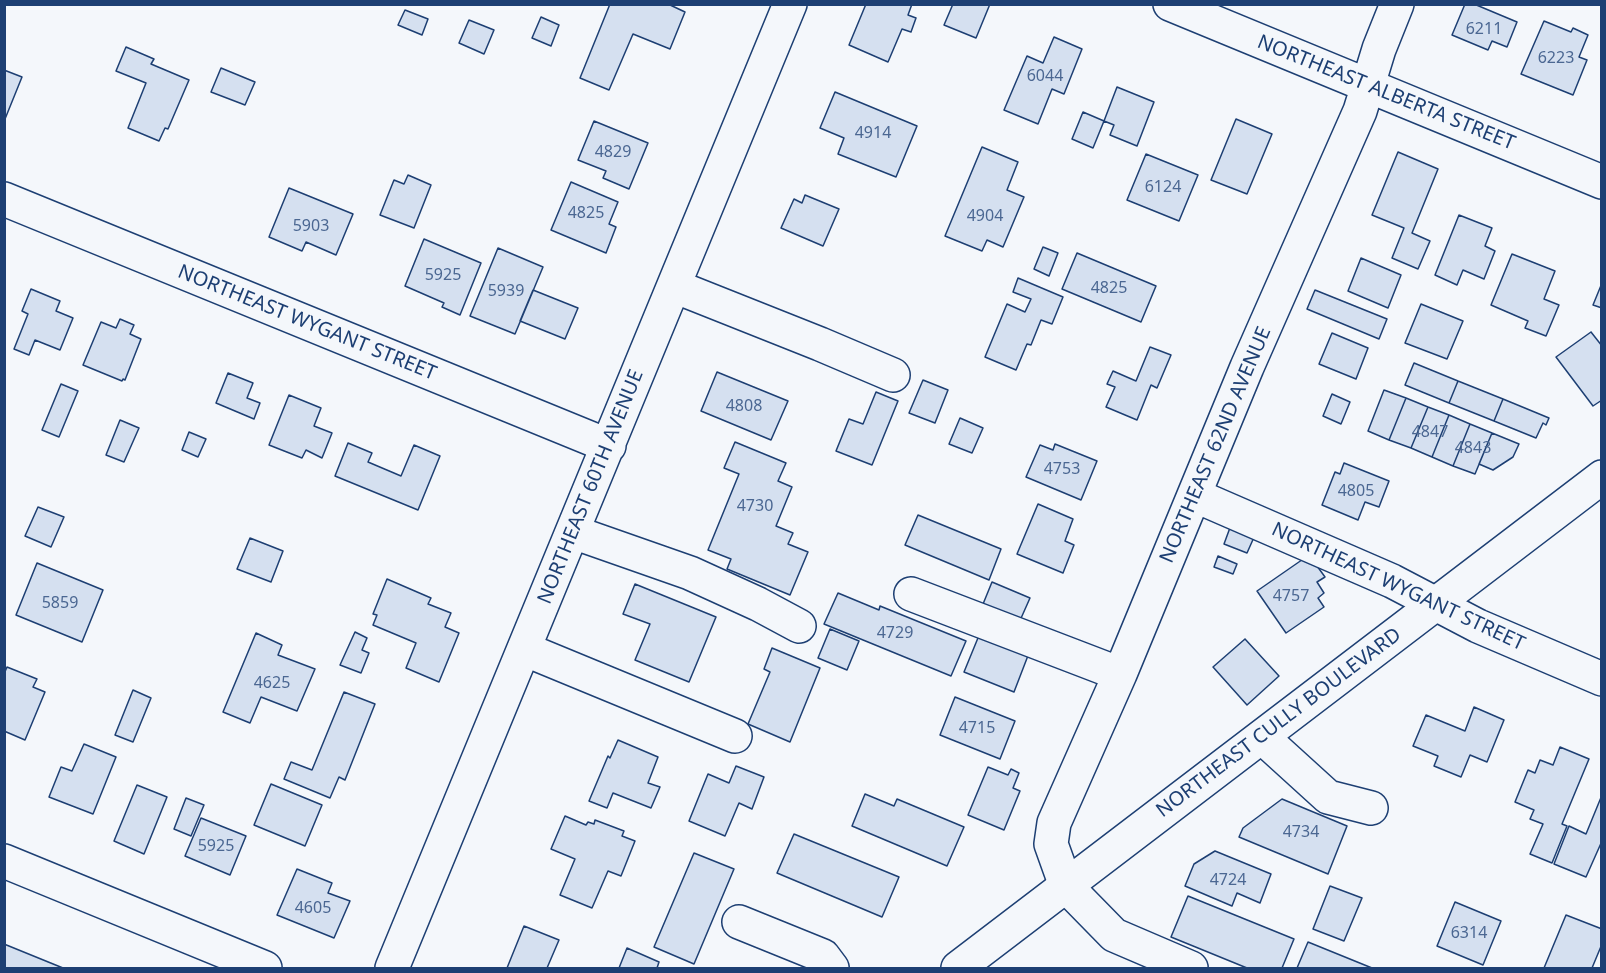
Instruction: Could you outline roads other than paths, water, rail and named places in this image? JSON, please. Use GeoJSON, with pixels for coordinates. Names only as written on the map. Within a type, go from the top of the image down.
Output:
{"type":"FeatureCollection","features":[{"type":"Feature","properties":{"kind":"street","name":"NORTHEAST 60TH AVENUE"},"geometry":{"type":"LineString","coordinates":[[392,969],[790,4]]}},
{"type":"Feature","properties":{"kind":"street","name":"NORTHEAST ALBERTA STREET"},"geometry":{"type":"LineString","coordinates":[[1170,4],[1602,182]]}},
{"type":"Feature","properties":{"kind":"street","name":"NORTHEAST 62ND AVENUE"},"geometry":{"type":"LineString","coordinates":[[1066,886],[1051,844],[1054,823],[1120,675],[1247,367],[1360,111],[1378,49],[1397,4]]}},
{"type":"Feature","properties":{"kind":"street","name":"NORTHEAST WYGANT STREET"},"geometry":{"type":"LineString","coordinates":[[4,199],[609,446]]}},
{"type":"Feature","properties":{"kind":"street"},"geometry":{"type":"LineString","coordinates":[[674,286],[893,375]]}},
{"type":"Feature","properties":{"kind":"street","name":"NORTHEAST CULLY BOULEVARD"},"geometry":{"type":"LineString","coordinates":[[960,968],[1602,477]]}},
{"type":"Feature","properties":{"kind":"street","name":"NORTHEAST WYGANT STREET"},"geometry":{"type":"LineString","coordinates":[[1194,495],[1392,581],[1478,626],[1602,679]]}},
{"type":"Feature","properties":{"kind":"street"},"geometry":{"type":"LineString","coordinates":[[573,532],[690,573],[758,604],[799,626]]}},
{"type":"Feature","properties":{"kind":"street"},"geometry":{"type":"LineString","coordinates":[[910,594],[1120,675]]}},
{"type":"Feature","properties":{"kind":"street"},"geometry":{"type":"LineString","coordinates":[[524,649],[735,736]]}},
{"type":"Feature","properties":{"kind":"street"},"geometry":{"type":"LineString","coordinates":[[1262,737],[1328,797],[1371,808]]}},
{"type":"Feature","properties":{"kind":"street"},"geometry":{"type":"LineString","coordinates":[[4,861],[265,969]]}},
{"type":"Feature","properties":{"kind":"street"},"geometry":{"type":"LineString","coordinates":[[1066,886],[1114,935],[1191,969]]}},
{"type":"Feature","properties":{"kind":"street"},"geometry":{"type":"LineString","coordinates":[[739,922],[823,956],[832,969]]}}]}
